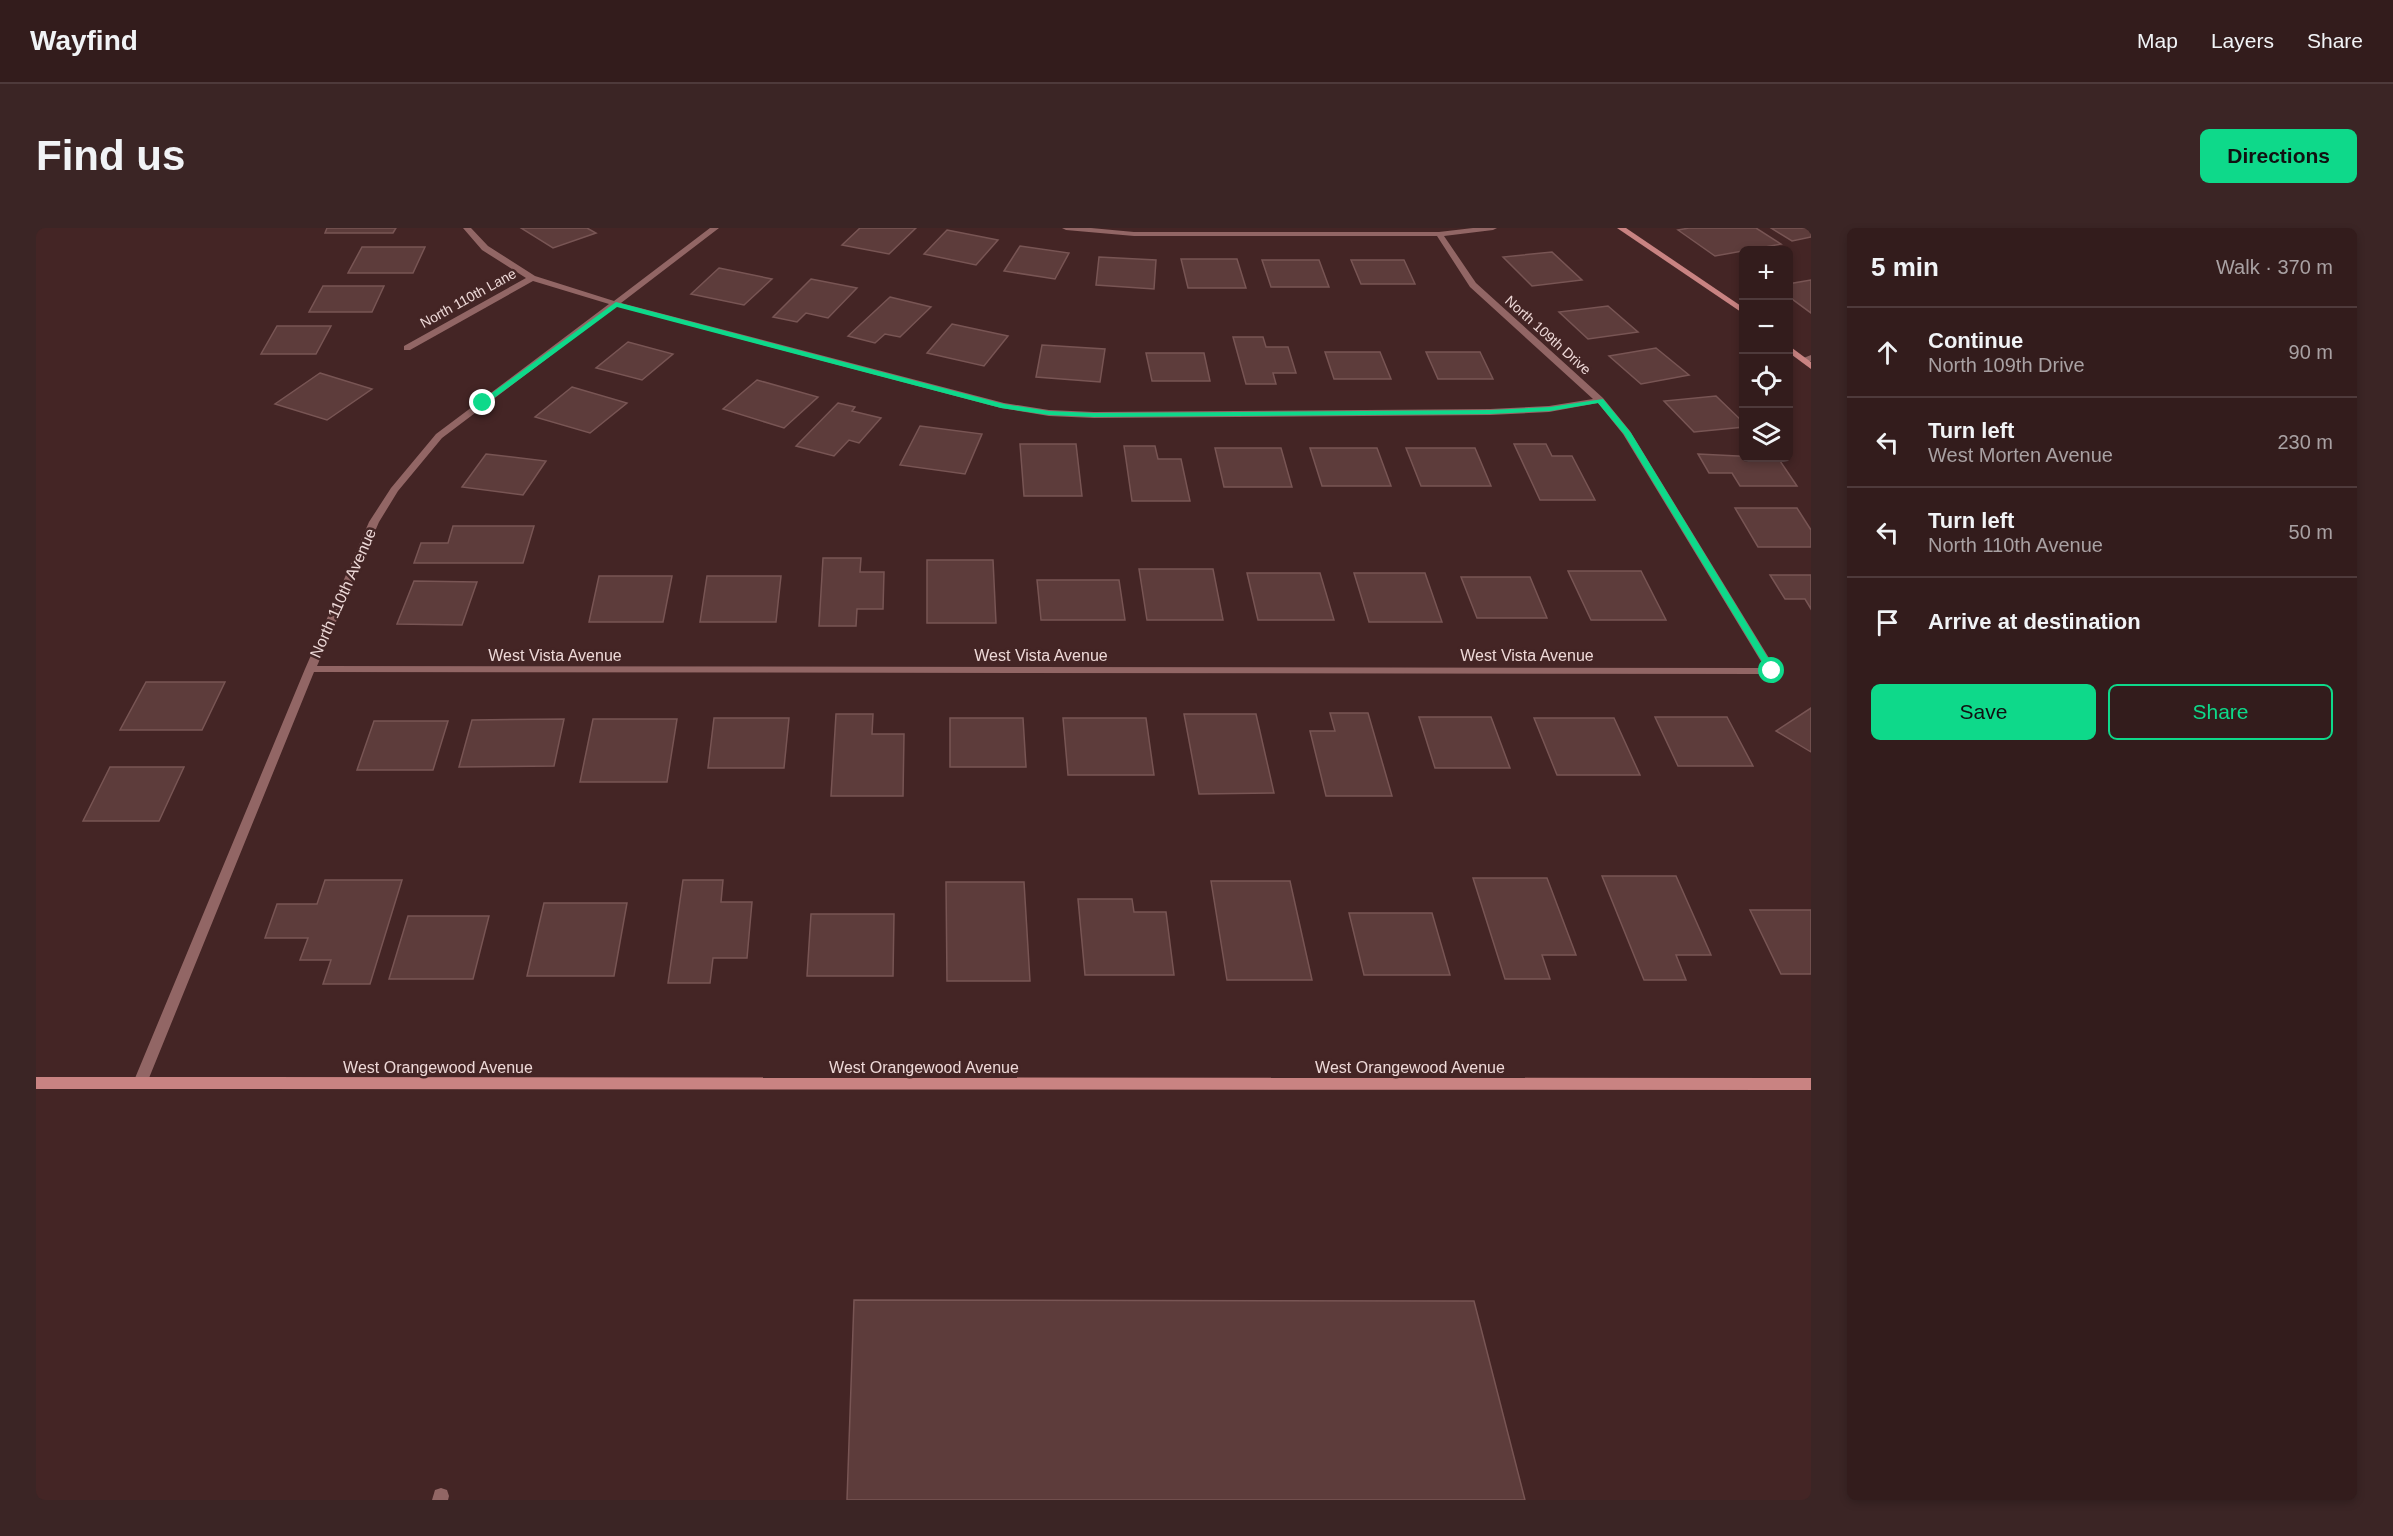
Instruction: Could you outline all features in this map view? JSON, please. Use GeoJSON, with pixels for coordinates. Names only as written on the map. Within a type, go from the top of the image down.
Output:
{"type":"FeatureCollection","features":[{"type":"Feature","properties":{"kind":"street","name":"North 110th Lane"},"geometry":{"type":"LineString","coordinates":[[407,348],[532,278],[485,249],[467,228]]}},
{"type":"Feature","properties":{"kind":"street","name":"North 110th Avenue"},"geometry":{"type":"LineString","coordinates":[[140,1083],[310,669],[374,522],[394,490],[439,436],[715,228]]}},
{"type":"Feature","properties":{"kind":"street"},"geometry":{"type":"LineString","coordinates":[[1066,228],[1134,234],[1439,234],[1493,228]]}},
{"type":"Feature","properties":{"kind":"street"},"geometry":{"type":"LineString","coordinates":[[1621,228],[1739,309]]}},
{"type":"Feature","properties":{"kind":"street","name":"North 109th Drive"},"geometry":{"type":"LineString","coordinates":[[1439,234],[1473,285],[1600,400],[1627,433],[1772,671]]}},
{"type":"Feature","properties":{"kind":"street"},"geometry":{"type":"LineString","coordinates":[[532,278],[616,304],[1004,406],[1049,413],[1106,415],[1490,412],[1550,409],[1600,400]]}},
{"type":"Feature","properties":{"kind":"street"},"geometry":{"type":"LineString","coordinates":[[1793,350],[1809,361]]}},
{"type":"Feature","properties":{"kind":"street","name":"West Vista Avenue"},"geometry":{"type":"LineString","coordinates":[[310,669],[1772,671]]}},
{"type":"Feature","properties":{"kind":"street","name":"West Orangewood Avenue"},"geometry":{"type":"LineString","coordinates":[[36,1083],[1811,1084]]}},
{"type":"Feature","properties":{"kind":"building"},"geometry":{"type":"Polygon","coordinates":[[[327,228],[396,228],[393,233],[325,233],[327,228]]]}},
{"type":"Feature","properties":{"kind":"building"},"geometry":{"type":"Polygon","coordinates":[[[521,228],[587,228],[596,233],[553,248],[521,228]]]}},
{"type":"Feature","properties":{"kind":"building"},"geometry":{"type":"Polygon","coordinates":[[[860,228],[916,228],[889,254],[842,245],[860,228]]]}},
{"type":"Feature","properties":{"kind":"building"},"geometry":{"type":"Polygon","coordinates":[[[1756,228],[1781,244],[1739,246],[1739,252],[1715,256],[1678,230],[1756,228]]]}},
{"type":"Feature","properties":{"kind":"building"},"geometry":{"type":"Polygon","coordinates":[[[1771,228],[1811,228],[1811,237],[1792,241],[1771,228]]]}},
{"type":"Feature","properties":{"kind":"building"},"geometry":{"type":"Polygon","coordinates":[[[947,230],[998,240],[976,265],[924,254],[947,230]]]}},
{"type":"Feature","properties":{"kind":"building"},"geometry":{"type":"Polygon","coordinates":[[[1020,246],[1069,253],[1055,279],[1004,271],[1020,246]]]}},
{"type":"Feature","properties":{"kind":"building"},"geometry":{"type":"Polygon","coordinates":[[[362,247],[425,247],[413,273],[348,273],[362,247]]]}},
{"type":"Feature","properties":{"kind":"building"},"geometry":{"type":"Polygon","coordinates":[[[1552,252],[1582,280],[1532,286],[1503,257],[1552,252]]]}},
{"type":"Feature","properties":{"kind":"building"},"geometry":{"type":"Polygon","coordinates":[[[1099,257],[1156,260],[1154,289],[1096,285],[1099,257]]]}},
{"type":"Feature","properties":{"kind":"building"},"geometry":{"type":"Polygon","coordinates":[[[1181,259],[1237,259],[1246,288],[1188,288],[1181,259]]]}},
{"type":"Feature","properties":{"kind":"building"},"geometry":{"type":"Polygon","coordinates":[[[1262,260],[1319,260],[1329,287],[1271,287],[1262,260]]]}},
{"type":"Feature","properties":{"kind":"building"},"geometry":{"type":"Polygon","coordinates":[[[1351,260],[1404,260],[1415,284],[1361,284],[1351,260]]]}},
{"type":"Feature","properties":{"kind":"building"},"geometry":{"type":"Polygon","coordinates":[[[719,268],[772,279],[744,305],[691,294],[719,268]]]}},
{"type":"Feature","properties":{"kind":"building"},"geometry":{"type":"Polygon","coordinates":[[[811,279],[857,288],[828,318],[806,313],[797,322],[773,317],[811,279]]]}},
{"type":"Feature","properties":{"kind":"building"},"geometry":{"type":"Polygon","coordinates":[[[1811,280],[1811,313],[1793,300],[1793,283],[1811,280]]]}},
{"type":"Feature","properties":{"kind":"building"},"geometry":{"type":"Polygon","coordinates":[[[323,286],[384,286],[372,312],[309,312],[323,286]]]}},
{"type":"Feature","properties":{"kind":"building"},"geometry":{"type":"Polygon","coordinates":[[[890,297],[931,307],[900,337],[885,334],[875,343],[848,336],[890,297]]]}},
{"type":"Feature","properties":{"kind":"building"},"geometry":{"type":"Polygon","coordinates":[[[1608,306],[1638,332],[1588,339],[1559,312],[1608,306]]]}},
{"type":"Feature","properties":{"kind":"building"},"geometry":{"type":"Polygon","coordinates":[[[952,324],[1008,336],[984,366],[927,353],[952,324]]]}},
{"type":"Feature","properties":{"kind":"building"},"geometry":{"type":"Polygon","coordinates":[[[277,326],[331,326],[316,354],[261,354],[277,326]]]}},
{"type":"Feature","properties":{"kind":"building"},"geometry":{"type":"Polygon","coordinates":[[[1233,337],[1263,337],[1266,347],[1288,347],[1296,373],[1273,373],[1276,384],[1246,384],[1233,337]]]}},
{"type":"Feature","properties":{"kind":"building"},"geometry":{"type":"Polygon","coordinates":[[[628,342],[673,354],[642,380],[596,368],[628,342]]]}},
{"type":"Feature","properties":{"kind":"building"},"geometry":{"type":"Polygon","coordinates":[[[1042,345],[1105,349],[1100,382],[1036,377],[1042,345]]]}},
{"type":"Feature","properties":{"kind":"building"},"geometry":{"type":"Polygon","coordinates":[[[1656,348],[1689,375],[1641,384],[1609,356],[1656,348]]]}},
{"type":"Feature","properties":{"kind":"building"},"geometry":{"type":"Polygon","coordinates":[[[1325,352],[1380,352],[1391,379],[1334,379],[1325,352]]]}},
{"type":"Feature","properties":{"kind":"building"},"geometry":{"type":"Polygon","coordinates":[[[1426,352],[1480,352],[1493,379],[1438,379],[1426,352]]]}},
{"type":"Feature","properties":{"kind":"building"},"geometry":{"type":"Polygon","coordinates":[[[1146,353],[1204,353],[1210,381],[1152,381],[1146,353]]]}},
{"type":"Feature","properties":{"kind":"building"},"geometry":{"type":"Polygon","coordinates":[[[320,373],[372,389],[327,420],[275,404],[320,373]]]}},
{"type":"Feature","properties":{"kind":"building"},"geometry":{"type":"Polygon","coordinates":[[[757,380],[818,397],[784,428],[723,409],[757,380]]]}},
{"type":"Feature","properties":{"kind":"building"},"geometry":{"type":"Polygon","coordinates":[[[572,387],[627,403],[590,433],[535,417],[572,387]]]}},
{"type":"Feature","properties":{"kind":"building"},"geometry":{"type":"Polygon","coordinates":[[[1716,396],[1739,418],[1739,428],[1694,432],[1664,401],[1716,396]]]}},
{"type":"Feature","properties":{"kind":"building"},"geometry":{"type":"Polygon","coordinates":[[[838,403],[855,407],[852,411],[881,418],[859,443],[849,440],[834,456],[796,446],[838,403]]]}},
{"type":"Feature","properties":{"kind":"building"},"geometry":{"type":"Polygon","coordinates":[[[920,426],[982,434],[965,474],[900,465],[920,426]]]}},
{"type":"Feature","properties":{"kind":"building"},"geometry":{"type":"Polygon","coordinates":[[[1020,444],[1076,444],[1082,496],[1024,496],[1020,444]]]}},
{"type":"Feature","properties":{"kind":"building"},"geometry":{"type":"Polygon","coordinates":[[[1514,444],[1546,444],[1552,456],[1572,456],[1595,500],[1540,500],[1514,444]]]}},
{"type":"Feature","properties":{"kind":"building"},"geometry":{"type":"Polygon","coordinates":[[[1124,446],[1155,446],[1158,459],[1181,459],[1190,501],[1132,501],[1124,446]]]}},
{"type":"Feature","properties":{"kind":"building"},"geometry":{"type":"Polygon","coordinates":[[[1215,448],[1281,448],[1292,487],[1224,487],[1215,448]]]}},
{"type":"Feature","properties":{"kind":"building"},"geometry":{"type":"Polygon","coordinates":[[[1310,448],[1377,448],[1391,486],[1322,486],[1310,448]]]}},
{"type":"Feature","properties":{"kind":"building"},"geometry":{"type":"Polygon","coordinates":[[[1406,448],[1475,448],[1491,486],[1421,486],[1406,448]]]}},
{"type":"Feature","properties":{"kind":"building"},"geometry":{"type":"Polygon","coordinates":[[[486,454],[546,461],[523,495],[462,487],[486,454]]]}},
{"type":"Feature","properties":{"kind":"building"},"geometry":{"type":"Polygon","coordinates":[[[1698,454],[1739,456],[1739,462],[1781,462],[1797,486],[1740,486],[1732,473],[1709,473],[1698,454]]]}},
{"type":"Feature","properties":{"kind":"building"},"geometry":{"type":"Polygon","coordinates":[[[1735,508],[1797,508],[1811,530],[1811,547],[1758,547],[1735,508]]]}},
{"type":"Feature","properties":{"kind":"building"},"geometry":{"type":"Polygon","coordinates":[[[453,526],[534,526],[523,563],[414,563],[421,543],[448,543],[453,526]]]}},
{"type":"Feature","properties":{"kind":"building"},"geometry":{"type":"Polygon","coordinates":[[[823,558],[861,558],[860,572],[884,572],[883,609],[857,609],[856,626],[819,626],[823,558]]]}},
{"type":"Feature","properties":{"kind":"building"},"geometry":{"type":"Polygon","coordinates":[[[927,560],[993,560],[996,623],[927,623],[927,560]]]}},
{"type":"Feature","properties":{"kind":"building"},"geometry":{"type":"Polygon","coordinates":[[[1139,569],[1213,569],[1223,620],[1147,620],[1139,569]]]}},
{"type":"Feature","properties":{"kind":"building"},"geometry":{"type":"Polygon","coordinates":[[[1568,571],[1641,571],[1666,620],[1591,620],[1568,571]]]}},
{"type":"Feature","properties":{"kind":"building"},"geometry":{"type":"Polygon","coordinates":[[[1247,573],[1320,573],[1334,620],[1258,620],[1247,573]]]}},
{"type":"Feature","properties":{"kind":"building"},"geometry":{"type":"Polygon","coordinates":[[[1354,573],[1425,573],[1442,622],[1369,622],[1354,573]]]}},
{"type":"Feature","properties":{"kind":"building"},"geometry":{"type":"Polygon","coordinates":[[[1770,575],[1811,575],[1811,609],[1805,599],[1785,599],[1770,575]]]}},
{"type":"Feature","properties":{"kind":"building"},"geometry":{"type":"Polygon","coordinates":[[[599,576],[672,576],[663,622],[589,622],[599,576]]]}},
{"type":"Feature","properties":{"kind":"building"},"geometry":{"type":"Polygon","coordinates":[[[707,576],[781,576],[776,622],[700,622],[707,576]]]}},
{"type":"Feature","properties":{"kind":"building"},"geometry":{"type":"Polygon","coordinates":[[[1461,577],[1530,577],[1547,618],[1477,618],[1461,577]]]}},
{"type":"Feature","properties":{"kind":"building"},"geometry":{"type":"Polygon","coordinates":[[[1037,580],[1119,580],[1125,620],[1041,620],[1037,580]]]}},
{"type":"Feature","properties":{"kind":"building"},"geometry":{"type":"Polygon","coordinates":[[[414,581],[477,582],[462,625],[397,624],[414,581]]]}},
{"type":"Feature","properties":{"kind":"building"},"geometry":{"type":"Polygon","coordinates":[[[146,682],[225,682],[202,730],[120,730],[146,682]]]}},
{"type":"Feature","properties":{"kind":"building"},"geometry":{"type":"Polygon","coordinates":[[[1811,708],[1811,752],[1776,731],[1811,708]]]}},
{"type":"Feature","properties":{"kind":"building"},"geometry":{"type":"Polygon","coordinates":[[[1330,713],[1368,713],[1392,796],[1326,796],[1310,731],[1335,731],[1330,713]]]}},
{"type":"Feature","properties":{"kind":"building"},"geometry":{"type":"Polygon","coordinates":[[[836,714],[873,714],[872,734],[904,734],[903,796],[831,796],[836,714]]]}},
{"type":"Feature","properties":{"kind":"building"},"geometry":{"type":"Polygon","coordinates":[[[1184,714],[1256,714],[1274,793],[1199,794],[1184,714]]]}},
{"type":"Feature","properties":{"kind":"building"},"geometry":{"type":"Polygon","coordinates":[[[1419,717],[1491,717],[1510,768],[1435,768],[1419,717]]]}},
{"type":"Feature","properties":{"kind":"building"},"geometry":{"type":"Polygon","coordinates":[[[1655,717],[1727,717],[1753,766],[1678,766],[1655,717]]]}},
{"type":"Feature","properties":{"kind":"building"},"geometry":{"type":"Polygon","coordinates":[[[714,718],[789,718],[784,768],[708,768],[714,718]]]}},
{"type":"Feature","properties":{"kind":"building"},"geometry":{"type":"Polygon","coordinates":[[[950,718],[1023,718],[1026,767],[950,767],[950,718]]]}},
{"type":"Feature","properties":{"kind":"building"},"geometry":{"type":"Polygon","coordinates":[[[1063,718],[1146,718],[1154,775],[1068,775],[1063,718]]]}},
{"type":"Feature","properties":{"kind":"building"},"geometry":{"type":"Polygon","coordinates":[[[1534,718],[1614,718],[1640,775],[1557,775],[1534,718]]]}},
{"type":"Feature","properties":{"kind":"building"},"geometry":{"type":"Polygon","coordinates":[[[564,719],[554,766],[459,767],[472,720],[564,719]]]}},
{"type":"Feature","properties":{"kind":"building"},"geometry":{"type":"Polygon","coordinates":[[[593,719],[677,719],[667,782],[580,782],[593,719]]]}},
{"type":"Feature","properties":{"kind":"building"},"geometry":{"type":"Polygon","coordinates":[[[374,721],[448,721],[433,770],[357,770],[374,721]]]}},
{"type":"Feature","properties":{"kind":"building"},"geometry":{"type":"Polygon","coordinates":[[[110,767],[184,767],[159,821],[83,821],[110,767]]]}},
{"type":"Feature","properties":{"kind":"building"},"geometry":{"type":"Polygon","coordinates":[[[1602,876],[1676,876],[1711,955],[1676,955],[1686,980],[1644,980],[1602,876]]]}},
{"type":"Feature","properties":{"kind":"building"},"geometry":{"type":"Polygon","coordinates":[[[1473,878],[1547,878],[1576,955],[1542,955],[1550,979],[1505,979],[1473,878]]]}},
{"type":"Feature","properties":{"kind":"building"},"geometry":{"type":"Polygon","coordinates":[[[325,880],[402,880],[370,984],[323,984],[331,960],[300,960],[308,938],[265,938],[277,904],[317,904],[325,880]]]}},
{"type":"Feature","properties":{"kind":"building"},"geometry":{"type":"Polygon","coordinates":[[[683,880],[723,880],[721,902],[752,902],[747,958],[713,958],[710,983],[668,983],[683,880]]]}},
{"type":"Feature","properties":{"kind":"building"},"geometry":{"type":"Polygon","coordinates":[[[1211,881],[1290,881],[1312,980],[1227,980],[1211,881]]]}},
{"type":"Feature","properties":{"kind":"building"},"geometry":{"type":"Polygon","coordinates":[[[946,882],[1024,882],[1030,981],[947,981],[946,882]]]}},
{"type":"Feature","properties":{"kind":"building"},"geometry":{"type":"Polygon","coordinates":[[[1078,899],[1132,899],[1134,912],[1166,912],[1174,975],[1085,975],[1078,899]]]}},
{"type":"Feature","properties":{"kind":"building"},"geometry":{"type":"Polygon","coordinates":[[[544,903],[627,903],[614,976],[527,976],[544,903]]]}},
{"type":"Feature","properties":{"kind":"building"},"geometry":{"type":"Polygon","coordinates":[[[1750,910],[1811,910],[1811,974],[1781,974],[1750,910]]]}},
{"type":"Feature","properties":{"kind":"building"},"geometry":{"type":"Polygon","coordinates":[[[1349,913],[1432,913],[1450,975],[1364,975],[1349,913]]]}},
{"type":"Feature","properties":{"kind":"building"},"geometry":{"type":"Polygon","coordinates":[[[811,914],[894,914],[893,976],[807,976],[811,914]]]}},
{"type":"Feature","properties":{"kind":"building"},"geometry":{"type":"Polygon","coordinates":[[[408,916],[489,916],[473,979],[389,979],[408,916]]]}},
{"type":"Feature","properties":{"kind":"building"},"geometry":{"type":"Polygon","coordinates":[[[854,1300],[1474,1301],[1525,1500],[847,1500],[854,1300]]]}},
{"type":"Feature","properties":{"kind":"route"},"geometry":{"type":"LineString","coordinates":[[483,403],[616,304],[1004,406],[1049,413],[1094,415],[1490,412],[1550,409],[1600,400],[1627,433],[1772,671]]}}]}
